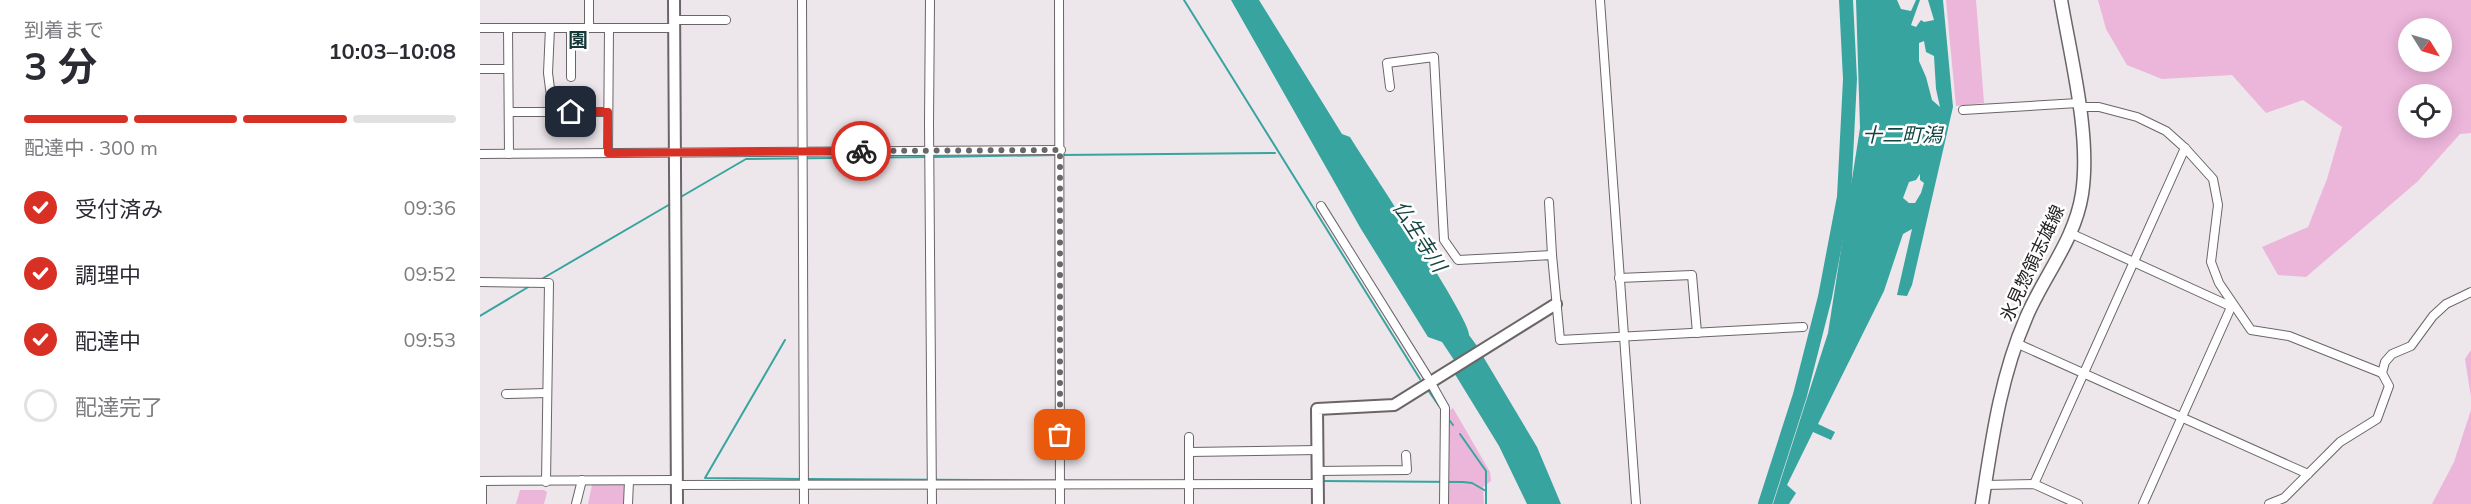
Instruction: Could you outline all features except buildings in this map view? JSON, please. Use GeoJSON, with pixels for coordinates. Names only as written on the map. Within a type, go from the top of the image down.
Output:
{"type":"FeatureCollection","features":[{"type":"Feature","properties":{"kind":"main road","name":"氷見惣領志雄線"},"geometry":{"type":"LineString","coordinates":[[1982,504],[2000,395],[2016,343],[2026,316],[2070,234],[2082,196],[2084,171],[2078,105],[2061,0]]}},
{"type":"Feature","properties":{"kind":"street"},"geometry":{"type":"LineString","coordinates":[[588,28],[589,0]]}},
{"type":"Feature","properties":{"kind":"street"},"geometry":{"type":"LineString","coordinates":[[674,0],[677,504]]}},
{"type":"Feature","properties":{"kind":"street"},"geometry":{"type":"LineString","coordinates":[[802,0],[804,504]]}},
{"type":"Feature","properties":{"kind":"street"},"geometry":{"type":"LineString","coordinates":[[930,0],[932,504]]}},
{"type":"Feature","properties":{"kind":"street"},"geometry":{"type":"LineString","coordinates":[[1059,0],[1060,504]]}},
{"type":"Feature","properties":{"kind":"street"},"geometry":{"type":"LineString","coordinates":[[1600,0],[1622,336],[1636,504]]}},
{"type":"Feature","properties":{"kind":"street"},"geometry":{"type":"LineString","coordinates":[[480,28],[609,28],[726,20]]}},
{"type":"Feature","properties":{"kind":"street"},"geometry":{"type":"LineString","coordinates":[[508,28],[509,154]]}},
{"type":"Feature","properties":{"kind":"street"},"geometry":{"type":"LineString","coordinates":[[549,28],[548,73],[553,112]]}},
{"type":"Feature","properties":{"kind":"street"},"geometry":{"type":"LineString","coordinates":[[571,28],[571,77]]}},
{"type":"Feature","properties":{"kind":"street"},"geometry":{"type":"LineString","coordinates":[[608,153],[609,28]]}},
{"type":"Feature","properties":{"kind":"street"},"geometry":{"type":"LineString","coordinates":[[1390,87],[1387,63],[1434,57],[1443,240],[1458,260],[1552,255]]}},
{"type":"Feature","properties":{"kind":"street"},"geometry":{"type":"LineString","coordinates":[[480,69],[508,69]]}},
{"type":"Feature","properties":{"kind":"street"},"geometry":{"type":"LineString","coordinates":[[1964,110],[2078,105],[2099,107],[2137,117],[2166,131],[2213,179],[2218,205],[2211,262],[2231,305],[2251,330],[2289,336],[2382,374],[2389,386],[2377,419],[2340,442],[2284,498],[2269,504]]}},
{"type":"Feature","properties":{"kind":"street"},"geometry":{"type":"LineString","coordinates":[[509,112],[608,112]]}},
{"type":"Feature","properties":{"kind":"street"},"geometry":{"type":"LineString","coordinates":[[2034,484],[2185,148]]}},
{"type":"Feature","properties":{"kind":"street"},"geometry":{"type":"LineString","coordinates":[[480,154],[1060,150]]}},
{"type":"Feature","properties":{"kind":"street"},"geometry":{"type":"LineString","coordinates":[[1549,202],[1560,340],[1803,327]]}},
{"type":"Feature","properties":{"kind":"street"},"geometry":{"type":"LineString","coordinates":[[1321,206],[1427,376]]}},
{"type":"Feature","properties":{"kind":"street"},"geometry":{"type":"LineString","coordinates":[[2070,234],[2231,305]]}},
{"type":"Feature","properties":{"kind":"street"},"geometry":{"type":"LineString","coordinates":[[1619,278],[1692,275],[1696,333]]}},
{"type":"Feature","properties":{"kind":"street"},"geometry":{"type":"LineString","coordinates":[[480,282],[549,282],[546,482]]}},
{"type":"Feature","properties":{"kind":"street"},"geometry":{"type":"LineString","coordinates":[[2382,374],[2385,362],[2392,354],[2411,346],[2433,316],[2446,304],[2471,292]]}},
{"type":"Feature","properties":{"kind":"street"},"geometry":{"type":"LineString","coordinates":[[1318,504],[1317,409],[1394,405],[1488,344],[1556,304]]}},
{"type":"Feature","properties":{"kind":"street"},"geometry":{"type":"LineString","coordinates":[[2143,504],[2231,305]]}},
{"type":"Feature","properties":{"kind":"street"},"geometry":{"type":"LineString","coordinates":[[2016,343],[2308,474]]}},
{"type":"Feature","properties":{"kind":"street"},"geometry":{"type":"LineString","coordinates":[[1432,385],[1445,408],[1444,504]]}},
{"type":"Feature","properties":{"kind":"street"},"geometry":{"type":"LineString","coordinates":[[506,394],[547,393]]}},
{"type":"Feature","properties":{"kind":"street"},"geometry":{"type":"LineString","coordinates":[[1189,504],[1190,437]]}},
{"type":"Feature","properties":{"kind":"street"},"geometry":{"type":"LineString","coordinates":[[1189,452],[1318,450]]}},
{"type":"Feature","properties":{"kind":"street"},"geometry":{"type":"LineString","coordinates":[[1318,471],[1407,470],[1406,455]]}},
{"type":"Feature","properties":{"kind":"street"},"geometry":{"type":"LineString","coordinates":[[576,504],[582,480]]}},
{"type":"Feature","properties":{"kind":"street"},"geometry":{"type":"LineString","coordinates":[[482,504],[481,481],[1060,483],[1188,486],[1318,484]]}},
{"type":"Feature","properties":{"kind":"street"},"geometry":{"type":"LineString","coordinates":[[628,504],[629,481]]}},
{"type":"Feature","properties":{"kind":"street"},"geometry":{"type":"LineString","coordinates":[[1985,485],[2034,484],[2078,504]]}},
{"type":"Feature","properties":{"kind":"shaded area"},"geometry":{"type":"Polygon","coordinates":[[[1946,0],[1976,0],[1984,103],[1956,106],[1946,0]]]}},
{"type":"Feature","properties":{"kind":"shaded area"},"geometry":{"type":"Polygon","coordinates":[[[2098,0],[2471,0],[2471,133],[2460,134],[2417,182],[2306,277],[2278,275],[2262,247],[2308,227],[2327,179],[2342,127],[2303,100],[2266,113],[2232,75],[2162,79],[2127,65],[2106,29],[2098,0]]]}},
{"type":"Feature","properties":{"kind":"shaded area"},"geometry":{"type":"Polygon","coordinates":[[[2471,350],[2471,397],[2465,359],[2471,350]]]}},
{"type":"Feature","properties":{"kind":"shaded area"},"geometry":{"type":"Polygon","coordinates":[[[1453,408],[1490,472],[1491,481],[1483,487],[1484,504],[1447,504],[1447,413],[1453,408]]]}},
{"type":"Feature","properties":{"kind":"shaded area"},"geometry":{"type":"Polygon","coordinates":[[[2471,410],[2471,504],[2432,504],[2454,462],[2471,410]]]}},
{"type":"Feature","properties":{"kind":"shaded area"},"geometry":{"type":"Polygon","coordinates":[[[592,485],[624,485],[626,504],[588,504],[592,485]]]}},
{"type":"Feature","properties":{"kind":"shaded area"},"geometry":{"type":"Polygon","coordinates":[[[520,490],[544,490],[547,492],[544,504],[516,504],[520,490]]]}},
{"type":"Feature","properties":{"kind":"water"},"geometry":{"type":"Polygon","coordinates":[[[1231,0],[1259,0],[1342,134],[1350,137],[1416,240],[1454,301],[1469,335],[1477,346],[1454,360],[1442,342],[1428,337],[1361,229],[1231,0]]]}},
{"type":"Feature","properties":{"kind":"water","name":"十二町潟"},"geometry":{"type":"Polygon","coordinates":[[[1856,0],[1897,0],[1901,9],[1911,11],[1916,0],[1920,0],[1911,25],[1916,27],[1921,20],[1924,22],[1934,20],[1928,0],[1943,0],[1953,107],[1912,285],[1907,296],[1897,295],[1912,229],[1903,234],[1884,291],[1818,424],[1835,432],[1831,440],[1813,432],[1787,485],[1796,493],[1789,504],[1773,504],[1828,333],[1860,128],[1856,0]],[[1924,41],[1919,43],[1919,61],[1932,100],[1940,107],[1936,89],[1934,56],[1926,52],[1924,41]],[[1920,174],[1916,180],[1909,182],[1903,198],[1909,203],[1915,203],[1921,193],[1924,183],[1920,180],[1920,174]]]}},
{"type":"Feature","properties":{"kind":"water"},"geometry":{"type":"Polygon","coordinates":[[[1481,353],[1537,447],[1561,504],[1527,504],[1499,446],[1453,371],[1481,353]]]}},
{"type":"Feature","properties":{"kind":"waterway"},"geometry":{"type":"LineString","coordinates":[[1184,0],[1420,379]]}},
{"type":"Feature","properties":{"kind":"waterway","name":"十二町潟"},"geometry":{"type":"LineString","coordinates":[[1765,504],[1800,395],[1825,297],[1844,197],[1850,79],[1846,0]]}},
{"type":"Feature","properties":{"kind":"waterway"},"geometry":{"type":"LineString","coordinates":[[1062,155],[1275,153]]}},
{"type":"Feature","properties":{"kind":"waterway"},"geometry":{"type":"LineString","coordinates":[[933,157],[1056,155]]}},
{"type":"Feature","properties":{"kind":"waterway"},"geometry":{"type":"LineString","coordinates":[[679,198],[746,159],[927,157]]}},
{"type":"Feature","properties":{"kind":"waterway"},"geometry":{"type":"LineString","coordinates":[[540,280],[672,203]]}},
{"type":"Feature","properties":{"kind":"waterway"},"geometry":{"type":"LineString","coordinates":[[480,316],[530,286]]}},
{"type":"Feature","properties":{"kind":"waterway"},"geometry":{"type":"LineString","coordinates":[[785,340],[705,478],[801,479]]}},
{"type":"Feature","properties":{"kind":"waterway"},"geometry":{"type":"LineString","coordinates":[[1428,390],[1439,406]]}},
{"type":"Feature","properties":{"kind":"waterway"},"geometry":{"type":"LineString","coordinates":[[1450,421],[1453,425]]}},
{"type":"Feature","properties":{"kind":"waterway"},"geometry":{"type":"LineString","coordinates":[[1460,434],[1486,471],[1486,504]]}},
{"type":"Feature","properties":{"kind":"waterway"},"geometry":{"type":"LineString","coordinates":[[807,479],[1161,481]]}},
{"type":"Feature","properties":{"kind":"waterway"},"geometry":{"type":"LineString","coordinates":[[1320,481],[1463,482],[1472,483],[1486,491]]}},
{"type":"Feature","properties":{"kind":"way so far"},"geometry":{"type":"LineString","coordinates":[[861,151],[1060,150],[1060,435]]}},
{"type":"Feature","properties":{"kind":"district","name":"園"},"geometry":{"type":"Point","coordinates":[578,39]}},
{"type":"Feature","properties":{"kind":"route"},"geometry":{"type":"LineString","coordinates":[[571,112],[608,112],[608,153],[861,151]]}},
{"type":"Feature","properties":{"kind":"water label","name":"仏生寺川"},"geometry":{"type":"Point","coordinates":[1420,236]}}]}
